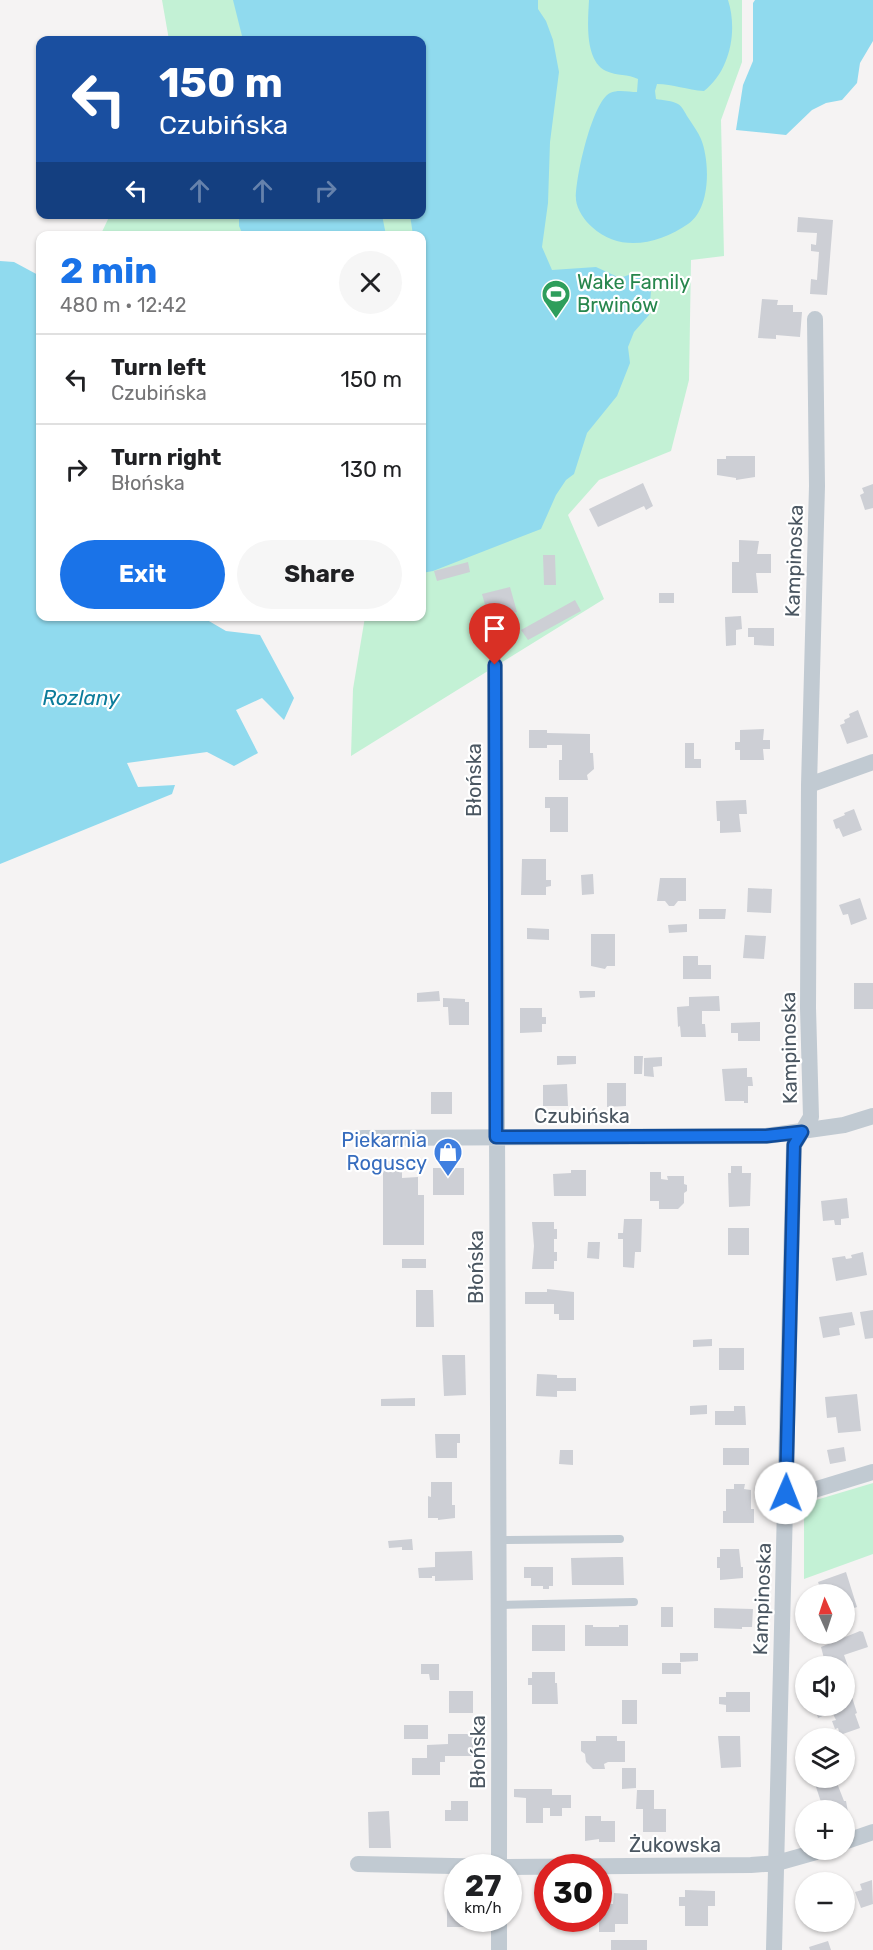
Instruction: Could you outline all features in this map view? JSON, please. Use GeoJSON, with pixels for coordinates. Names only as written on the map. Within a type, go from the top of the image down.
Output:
{"type":"FeatureCollection","features":[{"type":"Feature","properties":{"kind":"street","name":"Kampinoska"},"geometry":{"type":"LineString","coordinates":[[774,1950],[794,1145],[811,1118],[808,1008],[809,785],[817,486],[815,319]]}},
{"type":"Feature","properties":{"kind":"street","name":"Błońska"},"geometry":{"type":"LineString","coordinates":[[495,665],[499,1854]]}},
{"type":"Feature","properties":{"kind":"street"},"geometry":{"type":"LineString","coordinates":[[809,785],[873,762]]}},
{"type":"Feature","properties":{"kind":"street","name":"Czubińska"},"geometry":{"type":"LineString","coordinates":[[362,1138],[766,1136],[844,1125],[873,1116]]}},
{"type":"Feature","properties":{"kind":"street"},"geometry":{"type":"LineString","coordinates":[[786,1493],[804,1493],[873,1472]]}},
{"type":"Feature","properties":{"kind":"street"},"geometry":{"type":"LineString","coordinates":[[855,1838],[873,1832]]}},
{"type":"Feature","properties":{"kind":"street","name":"Żukowska"},"geometry":{"type":"LineString","coordinates":[[522,1867],[751,1865],[777,1863],[795,1858]]}},
{"type":"Feature","properties":{"kind":"street","name":"Żukowska"},"geometry":{"type":"LineString","coordinates":[[358,1864],[444,1866]]}},
{"type":"Feature","properties":{"kind":"street"},"geometry":{"type":"LineString","coordinates":[[499,1932],[499,1950]]}},
{"type":"Feature","properties":{"kind":"lane"},"geometry":{"type":"LineString","coordinates":[[499,1539],[621,1539]]}},
{"type":"Feature","properties":{"kind":"lane"},"geometry":{"type":"LineString","coordinates":[[500,1605],[634,1602]]}},
{"type":"Feature","properties":{"kind":"green space","name":"Wake Family Brwinów"},"geometry":{"type":"Polygon","coordinates":[[[162,0],[742,0],[742,62],[721,120],[724,256],[691,260],[689,380],[671,451],[599,480],[568,515],[604,599],[351,756],[353,689],[364,621],[426,621],[426,231],[102,231],[108,219],[426,219],[426,36],[168,36],[162,0]]]}},
{"type":"Feature","properties":{"kind":"green space"},"geometry":{"type":"Polygon","coordinates":[[[873,1483],[873,1554],[804,1579],[804,1515],[816,1500],[873,1483]]]}},
{"type":"Feature","properties":{"kind":"water"},"geometry":{"type":"Polygon","coordinates":[[[233,0],[538,0],[538,9],[546,21],[553,40],[559,72],[550,142],[548,203],[542,247],[552,270],[596,267],[620,278],[634,273],[645,277],[651,291],[649,315],[634,332],[628,347],[630,363],[617,396],[587,433],[574,474],[566,480],[556,495],[541,529],[426,572],[426,231],[412,231],[411,219],[426,219],[426,36],[242,36],[233,0]]]}},
{"type":"Feature","properties":{"kind":"water"},"geometry":{"type":"Polygon","coordinates":[[[589,0],[728,0],[732,24],[730,50],[726,62],[713,83],[704,91],[657,84],[656,99],[680,105],[701,139],[707,172],[705,196],[696,217],[677,231],[652,241],[627,243],[603,235],[587,222],[577,204],[576,190],[582,159],[597,111],[603,99],[610,93],[637,92],[638,79],[606,71],[594,58],[589,39],[589,0]]]}},
{"type":"Feature","properties":{"kind":"water"},"geometry":{"type":"Polygon","coordinates":[[[755,0],[873,0],[873,41],[860,63],[857,83],[842,100],[826,103],[812,110],[786,135],[736,130],[743,85],[753,61],[753,3],[755,0]]]}},
{"type":"Feature","properties":{"kind":"water"},"geometry":{"type":"Polygon","coordinates":[[[239,219],[383,219],[385,231],[241,231],[239,219]]]}},
{"type":"Feature","properties":{"kind":"water","name":"Rozlany"},"geometry":{"type":"Polygon","coordinates":[[[0,261],[14,262],[36,274],[36,621],[209,621],[226,631],[260,635],[294,698],[284,720],[262,698],[236,710],[258,753],[234,766],[207,752],[127,763],[138,787],[175,785],[172,794],[0,864],[0,261]]]}},
{"type":"Feature","properties":{"kind":"building"},"geometry":{"type":"Polygon","coordinates":[[[798,217],[833,220],[827,295],[810,294],[811,279],[817,280],[819,252],[811,251],[811,244],[816,245],[817,233],[797,232],[798,217]]]}},
{"type":"Feature","properties":{"kind":"building"},"geometry":{"type":"Polygon","coordinates":[[[762,299],[778,300],[777,305],[793,305],[793,312],[802,312],[800,337],[776,335],[776,339],[758,338],[762,299]]]}},
{"type":"Feature","properties":{"kind":"building"},"geometry":{"type":"Polygon","coordinates":[[[726,456],[755,456],[755,477],[736,480],[736,478],[717,475],[717,459],[726,459],[726,456]]]}},
{"type":"Feature","properties":{"kind":"building"},"geometry":{"type":"Polygon","coordinates":[[[643,483],[653,506],[646,510],[644,506],[598,527],[589,509],[643,483]]]}},
{"type":"Feature","properties":{"kind":"building"},"geometry":{"type":"Polygon","coordinates":[[[873,484],[873,508],[865,510],[860,495],[864,493],[862,488],[873,484]]]}},
{"type":"Feature","properties":{"kind":"building"},"geometry":{"type":"Polygon","coordinates":[[[739,540],[759,541],[757,554],[771,554],[771,573],[756,573],[758,593],[732,593],[732,562],[739,562],[739,540]]]}},
{"type":"Feature","properties":{"kind":"building"},"geometry":{"type":"Polygon","coordinates":[[[543,555],[555,555],[556,585],[544,585],[543,555]]]}},
{"type":"Feature","properties":{"kind":"building"},"geometry":{"type":"Polygon","coordinates":[[[468,562],[470,572],[437,581],[434,571],[468,562]]]}},
{"type":"Feature","properties":{"kind":"building"},"geometry":{"type":"Polygon","coordinates":[[[510,587],[517,612],[489,619],[482,594],[510,587]]]}},
{"type":"Feature","properties":{"kind":"building"},"geometry":{"type":"Polygon","coordinates":[[[659,593],[674,593],[674,603],[659,603],[659,593]]]}},
{"type":"Feature","properties":{"kind":"building"},"geometry":{"type":"Polygon","coordinates":[[[575,600],[581,611],[528,640],[521,630],[575,600]]]}},
{"type":"Feature","properties":{"kind":"building"},"geometry":{"type":"Polygon","coordinates":[[[741,616],[742,629],[736,630],[736,645],[726,646],[725,617],[741,616]]]}},
{"type":"Feature","properties":{"kind":"building"},"geometry":{"type":"Polygon","coordinates":[[[748,628],[774,628],[774,646],[754,645],[754,637],[748,637],[748,628]]]}},
{"type":"Feature","properties":{"kind":"building"},"geometry":{"type":"Polygon","coordinates":[[[858,710],[868,737],[847,744],[840,725],[850,717],[849,714],[858,710]]]}},
{"type":"Feature","properties":{"kind":"building"},"geometry":{"type":"Polygon","coordinates":[[[764,729],[763,740],[770,740],[770,749],[763,749],[764,760],[740,760],[740,750],[735,750],[735,742],[740,742],[740,730],[764,729]]]}},
{"type":"Feature","properties":{"kind":"building"},"geometry":{"type":"Polygon","coordinates":[[[529,730],[547,730],[547,733],[590,734],[590,753],[593,753],[594,769],[587,775],[588,780],[559,780],[562,745],[529,748],[529,730]]]}},
{"type":"Feature","properties":{"kind":"building"},"geometry":{"type":"Polygon","coordinates":[[[685,743],[694,743],[694,759],[701,759],[701,768],[685,768],[685,743]]]}},
{"type":"Feature","properties":{"kind":"building"},"geometry":{"type":"Polygon","coordinates":[[[545,797],[568,797],[568,832],[550,832],[550,808],[545,808],[545,797]]]}},
{"type":"Feature","properties":{"kind":"building"},"geometry":{"type":"Polygon","coordinates":[[[746,800],[747,814],[739,814],[741,832],[720,833],[716,801],[746,800]]]}},
{"type":"Feature","properties":{"kind":"building"},"geometry":{"type":"Polygon","coordinates":[[[854,809],[862,830],[843,837],[839,828],[836,829],[833,820],[854,809]]]}},
{"type":"Feature","properties":{"kind":"building"},"geometry":{"type":"Polygon","coordinates":[[[522,859],[546,859],[546,880],[551,880],[551,886],[546,887],[546,895],[521,895],[522,859]]]}},
{"type":"Feature","properties":{"kind":"building"},"geometry":{"type":"Polygon","coordinates":[[[593,874],[594,894],[582,895],[581,875],[593,874]]]}},
{"type":"Feature","properties":{"kind":"building"},"geometry":{"type":"Polygon","coordinates":[[[660,878],[686,878],[686,901],[678,901],[674,906],[669,906],[665,901],[657,901],[660,878]]]}},
{"type":"Feature","properties":{"kind":"building"},"geometry":{"type":"Polygon","coordinates":[[[748,888],[772,889],[771,913],[747,912],[748,888]]]}},
{"type":"Feature","properties":{"kind":"building"},"geometry":{"type":"Polygon","coordinates":[[[860,898],[867,919],[851,925],[848,914],[843,915],[839,905],[860,898]]]}},
{"type":"Feature","properties":{"kind":"building"},"geometry":{"type":"Polygon","coordinates":[[[699,909],[726,909],[725,919],[699,919],[699,909]]]}},
{"type":"Feature","properties":{"kind":"building"},"geometry":{"type":"Polygon","coordinates":[[[687,924],[687,932],[669,933],[668,925],[687,924]]]}},
{"type":"Feature","properties":{"kind":"building"},"geometry":{"type":"Polygon","coordinates":[[[527,928],[549,929],[549,940],[527,939],[527,928]]]}},
{"type":"Feature","properties":{"kind":"building"},"geometry":{"type":"Polygon","coordinates":[[[591,934],[615,934],[615,966],[607,966],[605,969],[591,966],[591,934]]]}},
{"type":"Feature","properties":{"kind":"building"},"geometry":{"type":"Polygon","coordinates":[[[745,935],[766,936],[764,959],[743,958],[745,935]]]}},
{"type":"Feature","properties":{"kind":"building"},"geometry":{"type":"Polygon","coordinates":[[[683,956],[698,956],[698,965],[711,965],[711,979],[683,979],[683,956]]]}},
{"type":"Feature","properties":{"kind":"building"},"geometry":{"type":"Polygon","coordinates":[[[854,983],[873,983],[873,1009],[854,1009],[854,983]]]}},
{"type":"Feature","properties":{"kind":"building"},"geometry":{"type":"Polygon","coordinates":[[[439,991],[440,1001],[417,1002],[417,993],[439,991]]]}},
{"type":"Feature","properties":{"kind":"building"},"geometry":{"type":"Polygon","coordinates":[[[579,991],[595,991],[595,997],[580,998],[579,991]]]}},
{"type":"Feature","properties":{"kind":"building"},"geometry":{"type":"Polygon","coordinates":[[[719,996],[720,1011],[702,1011],[702,1024],[705,1024],[706,1037],[681,1037],[677,1007],[689,1006],[689,997],[719,996]]]}},
{"type":"Feature","properties":{"kind":"building"},"geometry":{"type":"Polygon","coordinates":[[[443,998],[465,999],[465,1002],[469,1002],[469,1025],[449,1025],[448,1007],[443,1007],[443,998]]]}},
{"type":"Feature","properties":{"kind":"building"},"geometry":{"type":"Polygon","coordinates":[[[520,1008],[542,1008],[542,1017],[546,1017],[546,1024],[542,1024],[542,1032],[520,1033],[520,1008]]]}},
{"type":"Feature","properties":{"kind":"building"},"geometry":{"type":"Polygon","coordinates":[[[760,1022],[760,1041],[738,1041],[738,1033],[731,1033],[731,1023],[760,1022]]]}},
{"type":"Feature","properties":{"kind":"building"},"geometry":{"type":"Polygon","coordinates":[[[557,1056],[576,1056],[576,1064],[557,1065],[557,1056]]]}},
{"type":"Feature","properties":{"kind":"building"},"geometry":{"type":"Polygon","coordinates":[[[634,1056],[643,1056],[642,1074],[634,1074],[634,1056]]]}},
{"type":"Feature","properties":{"kind":"building"},"geometry":{"type":"Polygon","coordinates":[[[662,1057],[662,1066],[653,1067],[654,1077],[644,1076],[644,1058],[662,1057]]]}},
{"type":"Feature","properties":{"kind":"building"},"geometry":{"type":"Polygon","coordinates":[[[747,1068],[747,1077],[752,1077],[753,1086],[748,1086],[748,1103],[725,1101],[722,1069],[747,1068]]]}},
{"type":"Feature","properties":{"kind":"building"},"geometry":{"type":"Polygon","coordinates":[[[607,1083],[626,1083],[626,1106],[607,1107],[607,1083]]]}},
{"type":"Feature","properties":{"kind":"building"},"geometry":{"type":"Polygon","coordinates":[[[567,1084],[568,1106],[543,1106],[543,1085],[567,1084]]]}},
{"type":"Feature","properties":{"kind":"building"},"geometry":{"type":"Polygon","coordinates":[[[431,1092],[452,1092],[452,1114],[431,1114],[431,1092]]]}},
{"type":"Feature","properties":{"kind":"building"},"geometry":{"type":"Polygon","coordinates":[[[383,1161],[397,1161],[397,1168],[402,1168],[402,1178],[418,1177],[418,1195],[424,1195],[424,1245],[383,1245],[383,1161]]]}},
{"type":"Feature","properties":{"kind":"building"},"geometry":{"type":"Polygon","coordinates":[[[731,1166],[742,1166],[742,1173],[751,1173],[750,1206],[729,1207],[728,1173],[731,1173],[731,1166]]]}},
{"type":"Feature","properties":{"kind":"building"},"geometry":{"type":"Polygon","coordinates":[[[433,1168],[464,1168],[464,1195],[433,1195],[433,1168]]]}},
{"type":"Feature","properties":{"kind":"building"},"geometry":{"type":"Polygon","coordinates":[[[571,1170],[586,1170],[586,1196],[554,1196],[553,1174],[571,1173],[571,1170]]]}},
{"type":"Feature","properties":{"kind":"building"},"geometry":{"type":"Polygon","coordinates":[[[650,1172],[661,1172],[661,1179],[668,1180],[667,1176],[684,1176],[687,1191],[684,1193],[684,1203],[678,1209],[659,1209],[659,1201],[650,1201],[650,1172]]]}},
{"type":"Feature","properties":{"kind":"building"},"geometry":{"type":"Polygon","coordinates":[[[847,1198],[849,1218],[841,1219],[841,1225],[835,1225],[834,1220],[823,1221],[821,1201],[847,1198]]]}},
{"type":"Feature","properties":{"kind":"building"},"geometry":{"type":"Polygon","coordinates":[[[624,1219],[642,1219],[641,1252],[635,1252],[634,1268],[623,1267],[623,1239],[618,1239],[618,1233],[623,1233],[624,1219]]]}},
{"type":"Feature","properties":{"kind":"building"},"geometry":{"type":"Polygon","coordinates":[[[532,1222],[554,1222],[554,1229],[557,1229],[554,1252],[557,1252],[557,1261],[554,1261],[554,1269],[532,1269],[534,1246],[532,1222]]]}},
{"type":"Feature","properties":{"kind":"building"},"geometry":{"type":"Polygon","coordinates":[[[728,1228],[749,1228],[749,1255],[728,1255],[728,1228]]]}},
{"type":"Feature","properties":{"kind":"building"},"geometry":{"type":"Polygon","coordinates":[[[588,1242],[600,1242],[599,1259],[587,1258],[588,1242]]]}},
{"type":"Feature","properties":{"kind":"building"},"geometry":{"type":"Polygon","coordinates":[[[863,1252],[867,1275],[836,1281],[832,1258],[845,1256],[846,1259],[852,1258],[851,1255],[863,1252]]]}},
{"type":"Feature","properties":{"kind":"building"},"geometry":{"type":"Polygon","coordinates":[[[402,1259],[426,1259],[426,1268],[402,1268],[402,1259]]]}},
{"type":"Feature","properties":{"kind":"building"},"geometry":{"type":"Polygon","coordinates":[[[547,1289],[574,1292],[574,1320],[559,1320],[559,1314],[554,1314],[554,1304],[525,1304],[525,1292],[547,1292],[547,1289]]]}},
{"type":"Feature","properties":{"kind":"building"},"geometry":{"type":"Polygon","coordinates":[[[416,1290],[433,1290],[434,1327],[416,1327],[416,1290]]]}},
{"type":"Feature","properties":{"kind":"building"},"geometry":{"type":"Polygon","coordinates":[[[873,1310],[873,1338],[865,1339],[860,1312],[873,1310]]]}},
{"type":"Feature","properties":{"kind":"building"},"geometry":{"type":"Polygon","coordinates":[[[852,1312],[855,1325],[839,1328],[840,1335],[823,1338],[819,1317],[852,1312]]]}},
{"type":"Feature","properties":{"kind":"building"},"geometry":{"type":"Polygon","coordinates":[[[712,1339],[712,1346],[693,1347],[693,1340],[712,1339]]]}},
{"type":"Feature","properties":{"kind":"building"},"geometry":{"type":"Polygon","coordinates":[[[719,1348],[744,1348],[744,1370],[719,1370],[719,1348]]]}},
{"type":"Feature","properties":{"kind":"building"},"geometry":{"type":"Polygon","coordinates":[[[442,1355],[465,1355],[466,1395],[444,1396],[442,1355]]]}},
{"type":"Feature","properties":{"kind":"building"},"geometry":{"type":"Polygon","coordinates":[[[537,1374],[557,1375],[557,1378],[576,1378],[576,1391],[557,1391],[557,1397],[536,1396],[537,1374]]]}},
{"type":"Feature","properties":{"kind":"building"},"geometry":{"type":"Polygon","coordinates":[[[857,1394],[861,1431],[838,1433],[836,1417],[827,1418],[825,1397],[857,1394]]]}},
{"type":"Feature","properties":{"kind":"building"},"geometry":{"type":"Polygon","coordinates":[[[415,1398],[415,1406],[381,1406],[381,1399],[415,1398]]]}},
{"type":"Feature","properties":{"kind":"building"},"geometry":{"type":"Polygon","coordinates":[[[707,1405],[707,1414],[690,1415],[690,1406],[707,1405]]]}},
{"type":"Feature","properties":{"kind":"building"},"geometry":{"type":"Polygon","coordinates":[[[734,1406],[745,1406],[746,1425],[715,1425],[715,1411],[734,1411],[734,1406]]]}},
{"type":"Feature","properties":{"kind":"building"},"geometry":{"type":"Polygon","coordinates":[[[435,1434],[460,1434],[460,1443],[457,1443],[457,1458],[436,1458],[435,1434]]]}},
{"type":"Feature","properties":{"kind":"building"},"geometry":{"type":"Polygon","coordinates":[[[844,1447],[846,1461],[830,1464],[827,1450],[844,1447]]]}},
{"type":"Feature","properties":{"kind":"building"},"geometry":{"type":"Polygon","coordinates":[[[723,1448],[749,1448],[749,1465],[723,1465],[723,1448]]]}},
{"type":"Feature","properties":{"kind":"building"},"geometry":{"type":"Polygon","coordinates":[[[560,1450],[573,1450],[573,1465],[559,1464],[560,1450]]]}},
{"type":"Feature","properties":{"kind":"building"},"geometry":{"type":"Polygon","coordinates":[[[431,1482],[452,1482],[452,1505],[455,1505],[455,1518],[438,1520],[438,1518],[428,1518],[428,1496],[431,1497],[431,1482]]]}},
{"type":"Feature","properties":{"kind":"building"},"geometry":{"type":"Polygon","coordinates":[[[734,1484],[745,1484],[744,1489],[751,1490],[754,1523],[723,1523],[723,1511],[726,1511],[726,1489],[734,1489],[734,1484]]]}},
{"type":"Feature","properties":{"kind":"building"},"geometry":{"type":"Polygon","coordinates":[[[412,1539],[413,1550],[402,1550],[402,1547],[389,1548],[388,1541],[412,1539]]]}},
{"type":"Feature","properties":{"kind":"building"},"geometry":{"type":"Polygon","coordinates":[[[720,1549],[739,1549],[743,1578],[720,1580],[717,1557],[720,1557],[720,1549]]]}},
{"type":"Feature","properties":{"kind":"building"},"geometry":{"type":"Polygon","coordinates":[[[472,1551],[473,1580],[435,1581],[435,1576],[419,1578],[418,1568],[435,1567],[435,1552],[472,1551]]]}},
{"type":"Feature","properties":{"kind":"building"},"geometry":{"type":"Polygon","coordinates":[[[623,1557],[624,1585],[572,1585],[571,1558],[623,1557]]]}},
{"type":"Feature","properties":{"kind":"building"},"geometry":{"type":"Polygon","coordinates":[[[524,1567],[553,1567],[553,1586],[543,1589],[543,1586],[531,1586],[531,1578],[524,1578],[524,1567]]]}},
{"type":"Feature","properties":{"kind":"building"},"geometry":{"type":"Polygon","coordinates":[[[846,1572],[850,1584],[819,1584],[818,1582],[846,1572]]]}},
{"type":"Feature","properties":{"kind":"building"},"geometry":{"type":"Polygon","coordinates":[[[661,1607],[673,1607],[673,1627],[661,1627],[661,1607]]]}},
{"type":"Feature","properties":{"kind":"building"},"geometry":{"type":"Polygon","coordinates":[[[714,1608],[753,1609],[752,1627],[714,1628],[714,1608]]]}},
{"type":"Feature","properties":{"kind":"building"},"geometry":{"type":"Polygon","coordinates":[[[532,1625],[565,1625],[565,1651],[532,1651],[532,1625]]]}},
{"type":"Feature","properties":{"kind":"building"},"geometry":{"type":"Polygon","coordinates":[[[585,1625],[619,1627],[619,1625],[628,1625],[628,1646],[585,1646],[585,1625]]]}},
{"type":"Feature","properties":{"kind":"building"},"geometry":{"type":"Polygon","coordinates":[[[863,1632],[868,1647],[844,1656],[823,1656],[821,1647],[828,1644],[855,1644],[855,1633],[863,1632]]]}},
{"type":"Feature","properties":{"kind":"building"},"geometry":{"type":"Polygon","coordinates":[[[680,1653],[698,1653],[698,1661],[680,1662],[680,1653]]]}},
{"type":"Feature","properties":{"kind":"building"},"geometry":{"type":"Polygon","coordinates":[[[662,1663],[681,1663],[681,1674],[662,1674],[662,1663]]]}},
{"type":"Feature","properties":{"kind":"building"},"geometry":{"type":"Polygon","coordinates":[[[421,1664],[439,1664],[439,1680],[430,1680],[429,1674],[421,1674],[421,1664]]]}},
{"type":"Feature","properties":{"kind":"building"},"geometry":{"type":"Polygon","coordinates":[[[532,1672],[555,1672],[558,1704],[532,1704],[532,1685],[528,1685],[528,1678],[532,1678],[532,1672]]]}},
{"type":"Feature","properties":{"kind":"building"},"geometry":{"type":"Polygon","coordinates":[[[449,1691],[473,1691],[473,1713],[449,1713],[449,1691]]]}},
{"type":"Feature","properties":{"kind":"building"},"geometry":{"type":"Polygon","coordinates":[[[726,1692],[750,1692],[750,1712],[726,1712],[726,1705],[719,1704],[719,1697],[726,1697],[726,1692]]]}},
{"type":"Feature","properties":{"kind":"building"},"geometry":{"type":"Polygon","coordinates":[[[622,1700],[637,1700],[637,1724],[622,1724],[622,1700]]]}},
{"type":"Feature","properties":{"kind":"building"},"geometry":{"type":"Polygon","coordinates":[[[855,1714],[860,1728],[835,1728],[832,1721],[836,1720],[834,1716],[855,1716],[855,1714]]]}},
{"type":"Feature","properties":{"kind":"building"},"geometry":{"type":"Polygon","coordinates":[[[404,1725],[428,1725],[428,1739],[404,1739],[404,1725]]]}},
{"type":"Feature","properties":{"kind":"building"},"geometry":{"type":"Polygon","coordinates":[[[448,1734],[473,1734],[473,1756],[445,1756],[445,1762],[440,1762],[440,1775],[412,1775],[412,1758],[427,1758],[427,1745],[448,1744],[448,1734]]]}},
{"type":"Feature","properties":{"kind":"building"},"geometry":{"type":"Polygon","coordinates":[[[596,1736],[617,1736],[617,1741],[625,1741],[625,1762],[608,1762],[604,1764],[605,1769],[593,1769],[586,1762],[585,1754],[581,1751],[581,1741],[596,1741],[596,1736]]]}},
{"type":"Feature","properties":{"kind":"building"},"geometry":{"type":"Polygon","coordinates":[[[718,1736],[740,1736],[741,1767],[721,1768],[718,1736]]]}},
{"type":"Feature","properties":{"kind":"building"},"geometry":{"type":"Polygon","coordinates":[[[622,1768],[636,1768],[636,1788],[622,1789],[622,1768]]]}},
{"type":"Feature","properties":{"kind":"building"},"geometry":{"type":"Polygon","coordinates":[[[816,1788],[839,1788],[844,1800],[820,1800],[816,1788]]]}},
{"type":"Feature","properties":{"kind":"building"},"geometry":{"type":"Polygon","coordinates":[[[514,1789],[552,1789],[552,1795],[571,1795],[571,1808],[562,1808],[562,1816],[550,1816],[550,1808],[543,1808],[543,1823],[526,1823],[526,1798],[514,1797],[514,1789]]]}},
{"type":"Feature","properties":{"kind":"building"},"geometry":{"type":"Polygon","coordinates":[[[637,1790],[654,1790],[654,1809],[666,1809],[666,1832],[643,1832],[643,1809],[636,1809],[637,1790]]]}},
{"type":"Feature","properties":{"kind":"building"},"geometry":{"type":"Polygon","coordinates":[[[451,1801],[468,1801],[468,1821],[445,1821],[445,1810],[451,1810],[451,1801]]]}},
{"type":"Feature","properties":{"kind":"building"},"geometry":{"type":"Polygon","coordinates":[[[389,1811],[391,1848],[369,1848],[368,1812],[389,1811]]]}},
{"type":"Feature","properties":{"kind":"building"},"geometry":{"type":"Polygon","coordinates":[[[585,1816],[601,1816],[601,1821],[615,1821],[615,1842],[599,1842],[599,1839],[585,1841],[585,1816]]]}},
{"type":"Feature","properties":{"kind":"building"},"geometry":{"type":"Polygon","coordinates":[[[872,1880],[873,1904],[861,1908],[855,1892],[862,1890],[860,1884],[872,1880]]]}},
{"type":"Feature","properties":{"kind":"building"},"geometry":{"type":"Polygon","coordinates":[[[685,1890],[715,1891],[715,1906],[708,1906],[708,1926],[685,1926],[685,1906],[679,1906],[679,1897],[685,1897],[685,1890]]]}},
{"type":"Feature","properties":{"kind":"building"},"geometry":{"type":"Polygon","coordinates":[[[614,1893],[628,1894],[628,1924],[615,1924],[615,1932],[612,1932],[614,1893]]]}},
{"type":"Feature","properties":{"kind":"building"},"geometry":{"type":"Polygon","coordinates":[[[611,1940],[647,1940],[647,1950],[611,1950],[611,1940]]]}},
{"type":"Feature","properties":{"kind":"building"},"geometry":{"type":"Polygon","coordinates":[[[828,1941],[831,1950],[810,1950],[809,1947],[828,1941]]]}},
{"type":"Feature","properties":{"kind":"place","name":"Wake Family Brwinów"},"geometry":{"type":"Point","coordinates":[556,320]}},
{"type":"Feature","properties":{"kind":"place","name":"Piekarnia Roguscy"},"geometry":{"type":"Point","coordinates":[448,1178]}},
{"type":"Feature","properties":{"kind":"route"},"geometry":{"type":"LineString","coordinates":[[495,665],[496,1137],[766,1136],[802,1132],[794,1145],[786,1493]]}}]}
